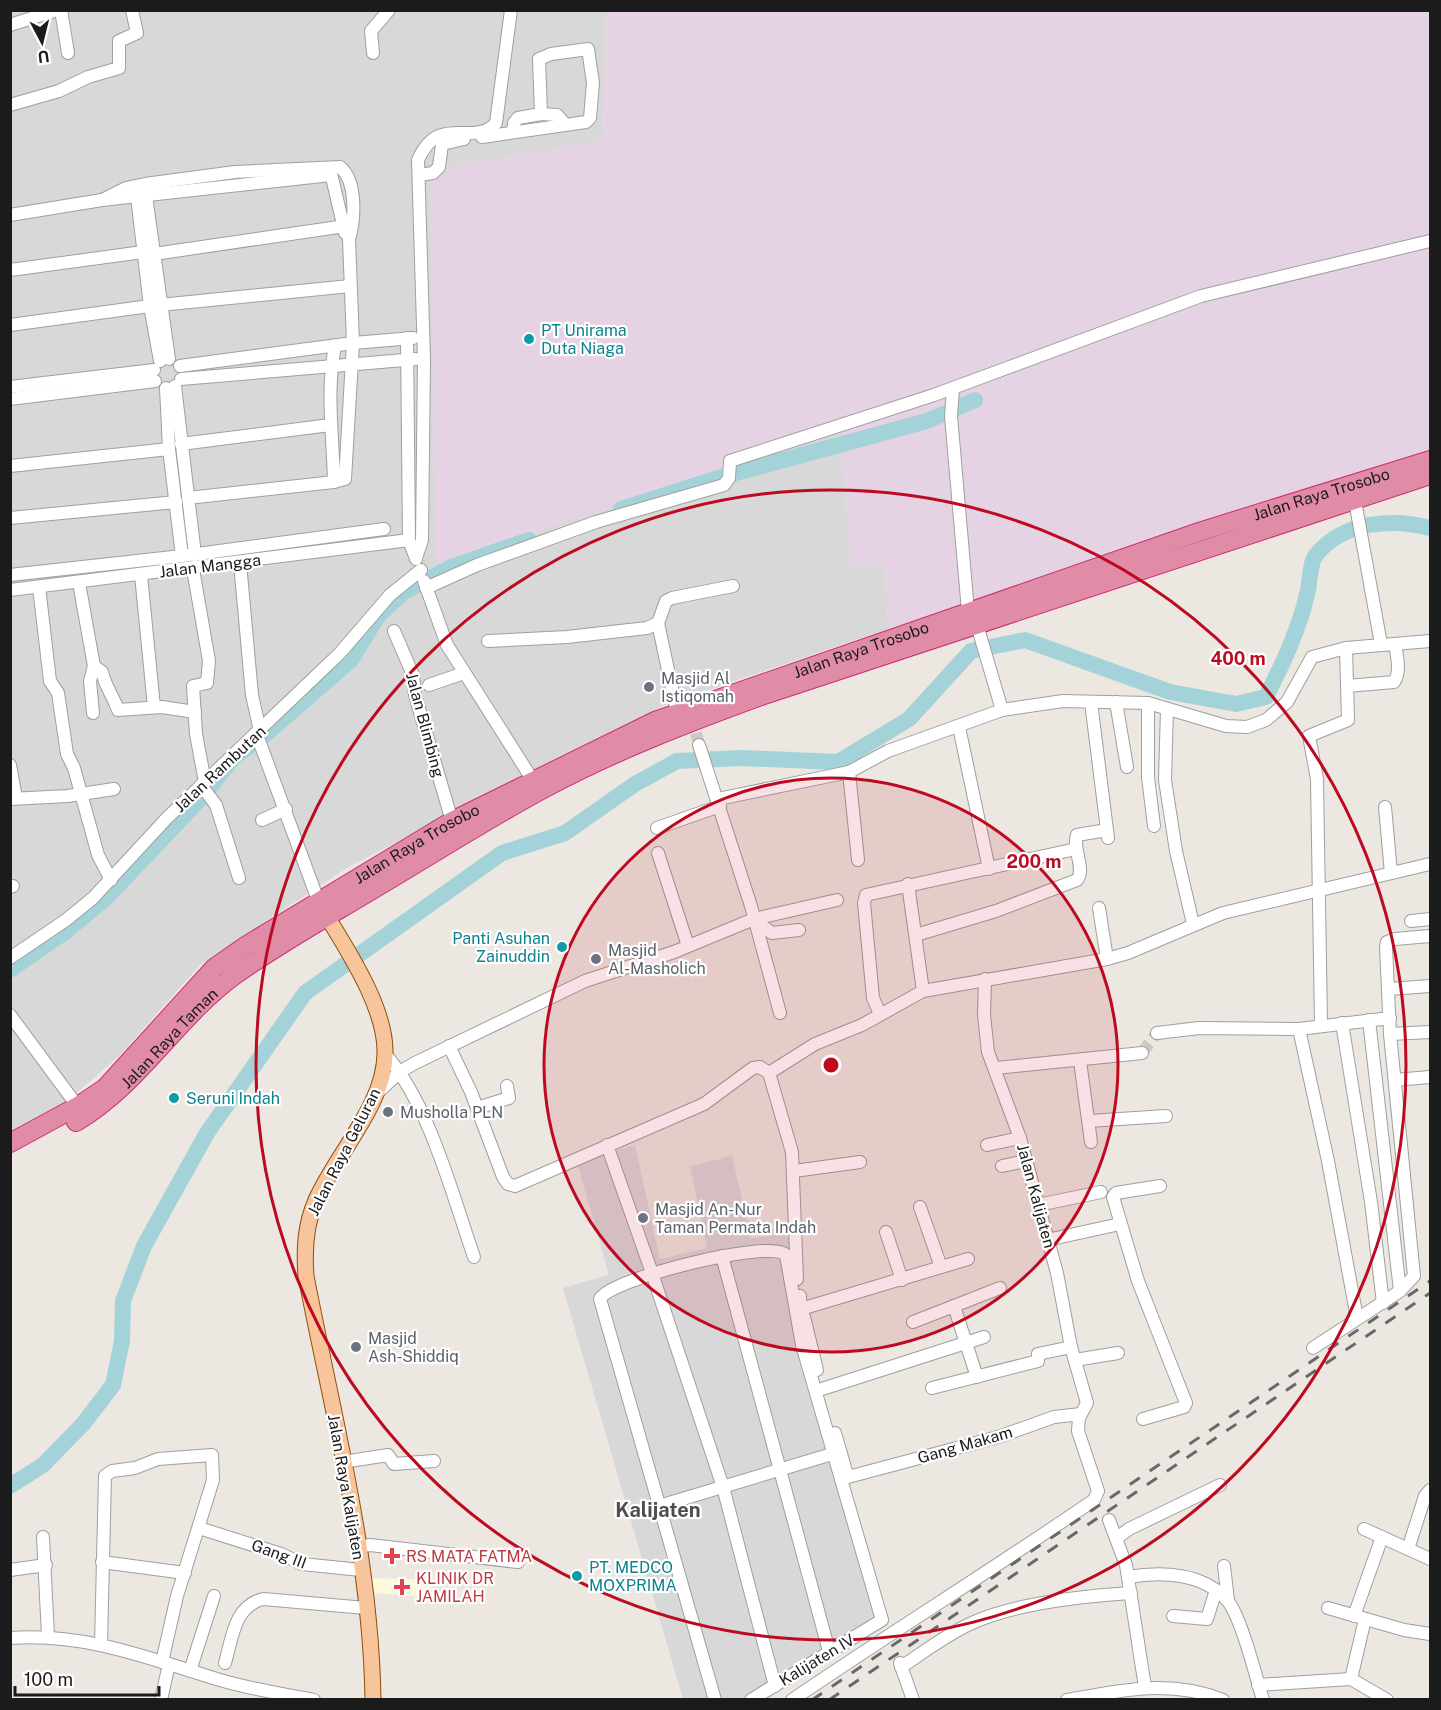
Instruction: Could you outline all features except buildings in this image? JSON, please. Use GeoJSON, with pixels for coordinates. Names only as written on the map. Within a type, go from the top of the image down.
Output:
{"type":"FeatureCollection","features":[{"type":"Feature","properties":{"kind":"highway","name":"Jalan Raya Trosobo"},"geometry":{"type":"LineString","coordinates":[[318,900],[452,821],[532,779],[693,732],[975,624],[1210,528],[1431,460]]}},
{"type":"Feature","properties":{"kind":"highway","name":"Jalan Raya Trosobo"},"geometry":{"type":"LineString","coordinates":[[975,624],[1217,547],[1356,507],[1431,475]]}},
{"type":"Feature","properties":{"kind":"highway"},"geometry":{"type":"LineString","coordinates":[[1210,528],[1210,543],[1217,547]]}},
{"type":"Feature","properties":{"kind":"highway","name":"Jalan Raya Trosobo"},"geometry":{"type":"LineString","coordinates":[[327,916],[545,788],[648,738],[693,732]]}},
{"type":"Feature","properties":{"kind":"highway","name":"Jalan Raya Taman"},"geometry":{"type":"LineString","coordinates":[[10,1156],[82,1111],[214,968],[318,900]]}},
{"type":"Feature","properties":{"kind":"highway","name":"Jalan Raya Taman"},"geometry":{"type":"LineString","coordinates":[[10,1143],[110,1100],[212,994],[234,976],[327,916]]}},
{"type":"Feature","properties":{"kind":"main road","name":"Jalan Raya Geluran"},"geometry":{"type":"LineString","coordinates":[[306,1276],[306,1234],[316,1200],[377,1093],[385,1053],[380,1023],[358,971],[318,900]]}},
{"type":"Feature","properties":{"kind":"main road","name":"Jalan Raya Kalijaten"},"geometry":{"type":"LineString","coordinates":[[306,1276],[344,1462],[358,1547],[374,1700]]}},
{"type":"Feature","properties":{"kind":"street"},"geometry":{"type":"LineString","coordinates":[[10,25],[59,10],[68,52]]}},
{"type":"Feature","properties":{"kind":"street"},"geometry":{"type":"LineString","coordinates":[[10,105],[63,90],[88,77],[119,68],[119,41],[134,36],[137,31],[132,10]]}},
{"type":"Feature","properties":{"kind":"street"},"geometry":{"type":"LineString","coordinates":[[373,53],[371,30],[389,10]]}},
{"type":"Feature","properties":{"kind":"street"},"geometry":{"type":"LineString","coordinates":[[422,576],[422,540],[427,510],[418,160],[435,136],[485,130],[496,123],[511,10]]}},
{"type":"Feature","properties":{"kind":"street"},"geometry":{"type":"LineString","coordinates":[[419,175],[433,173],[439,167],[442,144],[586,122],[592,114],[593,83],[588,49],[551,54],[539,59],[541,114]]}},
{"type":"Feature","properties":{"kind":"street"},"geometry":{"type":"LineString","coordinates":[[513,132],[514,123],[518,118],[541,114],[557,115],[566,124]]}},
{"type":"Feature","properties":{"kind":"street"},"geometry":{"type":"LineString","coordinates":[[134,195],[330,171]]}},
{"type":"Feature","properties":{"kind":"street"},"geometry":{"type":"LineString","coordinates":[[10,215],[134,195],[235,172],[330,171]]}},
{"type":"Feature","properties":{"kind":"street"},"geometry":{"type":"LineString","coordinates":[[188,498],[345,479],[353,343],[349,239],[348,226],[330,171]]}},
{"type":"Feature","properties":{"kind":"street"},"geometry":{"type":"LineString","coordinates":[[134,195],[148,253],[175,446],[176,502],[188,556]]}},
{"type":"Feature","properties":{"kind":"street"},"geometry":{"type":"LineString","coordinates":[[10,270],[348,226]]}},
{"type":"Feature","properties":{"kind":"street"},"geometry":{"type":"LineString","coordinates":[[1002,710],[987,656],[975,624],[951,410],[953,388],[1201,296],[1431,242]]}},
{"type":"Feature","properties":{"kind":"street"},"geometry":{"type":"LineString","coordinates":[[10,325],[155,306],[350,286]]}},
{"type":"Feature","properties":{"kind":"street"},"geometry":{"type":"LineString","coordinates":[[10,399],[166,375],[180,366],[353,343],[423,337]]}},
{"type":"Feature","properties":{"kind":"street"},"geometry":{"type":"LineString","coordinates":[[407,338],[410,540],[447,645],[532,779]]}},
{"type":"Feature","properties":{"kind":"street"},"geometry":{"type":"LineString","coordinates":[[334,482],[330,425],[331,365],[335,346]]}},
{"type":"Feature","properties":{"kind":"street"},"geometry":{"type":"LineString","coordinates":[[10,387],[424,359]]}},
{"type":"Feature","properties":{"kind":"street","name":"Jalan Rambutan"},"geometry":{"type":"LineString","coordinates":[[10,958],[66,920],[111,880],[166,818],[205,788],[259,736],[340,653],[390,595],[422,576],[477,565],[596,522],[724,484],[730,461],[953,388]]}},
{"type":"Feature","properties":{"kind":"street"},"geometry":{"type":"LineString","coordinates":[[10,466],[330,425]]}},
{"type":"Feature","properties":{"kind":"street"},"geometry":{"type":"LineString","coordinates":[[175,446],[188,498],[188,556]]}},
{"type":"Feature","properties":{"kind":"street"},"geometry":{"type":"LineString","coordinates":[[10,518],[176,502]]}},
{"type":"Feature","properties":{"kind":"street"},"geometry":{"type":"LineString","coordinates":[[1356,507],[1381,644]]}},
{"type":"Feature","properties":{"kind":"street"},"geometry":{"type":"LineString","coordinates":[[10,575],[188,556],[384,529]]}},
{"type":"Feature","properties":{"kind":"street","name":"Jalan Mangga"},"geometry":{"type":"LineString","coordinates":[[10,590],[193,569],[410,540]]}},
{"type":"Feature","properties":{"kind":"street"},"geometry":{"type":"LineString","coordinates":[[240,563],[252,695],[259,736],[318,900]]}},
{"type":"Feature","properties":{"kind":"street"},"geometry":{"type":"LineString","coordinates":[[193,569],[209,661],[207,683],[193,686],[196,734],[205,788],[239,878]]}},
{"type":"Feature","properties":{"kind":"street"},"geometry":{"type":"LineString","coordinates":[[141,575],[154,707]]}},
{"type":"Feature","properties":{"kind":"street"},"geometry":{"type":"LineString","coordinates":[[79,583],[94,666],[90,681],[93,713]]}},
{"type":"Feature","properties":{"kind":"street"},"geometry":{"type":"LineString","coordinates":[[733,586],[672,598],[666,601],[658,623],[693,732],[719,802],[780,1013]]}},
{"type":"Feature","properties":{"kind":"street"},"geometry":{"type":"LineString","coordinates":[[39,587],[50,681],[58,693],[68,758],[74,768],[98,855],[111,880]]}},
{"type":"Feature","properties":{"kind":"street"},"geometry":{"type":"LineString","coordinates":[[488,641],[567,637],[647,628],[658,623]]}},
{"type":"Feature","properties":{"kind":"street","name":"Jalan Blimbing"},"geometry":{"type":"LineString","coordinates":[[394,631],[413,675],[415,695],[452,821]]}},
{"type":"Feature","properties":{"kind":"street"},"geometry":{"type":"LineString","coordinates":[[657,828],[719,802],[844,773],[888,751],[1002,710],[1063,701],[1148,703],[1226,726],[1247,727],[1266,720],[1287,702],[1308,659],[1346,648],[1431,641]]}},
{"type":"Feature","properties":{"kind":"street"},"geometry":{"type":"LineString","coordinates":[[1347,686],[1394,682],[1398,665],[1395,644]]}},
{"type":"Feature","properties":{"kind":"street"},"geometry":{"type":"LineString","coordinates":[[1321,1024],[1317,779],[1309,736],[1348,720],[1346,648]]}},
{"type":"Feature","properties":{"kind":"street"},"geometry":{"type":"LineString","coordinates":[[94,666],[102,672],[105,685],[113,696],[118,710],[154,707],[195,712]]}},
{"type":"Feature","properties":{"kind":"street"},"geometry":{"type":"LineString","coordinates":[[429,685],[464,673]]}},
{"type":"Feature","properties":{"kind":"street"},"geometry":{"type":"LineString","coordinates":[[916,935],[996,911],[1077,880],[1080,873],[1076,838],[1080,834],[1108,834],[1091,702]]}},
{"type":"Feature","properties":{"kind":"street"},"geometry":{"type":"LineString","coordinates":[[1116,702],[1127,767]]}},
{"type":"Feature","properties":{"kind":"street"},"geometry":{"type":"LineString","coordinates":[[1148,703],[1148,777],[1154,826]]}},
{"type":"Feature","properties":{"kind":"street"},"geometry":{"type":"LineString","coordinates":[[1167,708],[1165,780],[1176,851],[1193,924]]}},
{"type":"Feature","properties":{"kind":"street"},"geometry":{"type":"LineString","coordinates":[[959,727],[989,868]]}},
{"type":"Feature","properties":{"kind":"street"},"geometry":{"type":"LineString","coordinates":[[10,765],[13,799],[80,795],[114,789]]}},
{"type":"Feature","properties":{"kind":"street"},"geometry":{"type":"LineString","coordinates":[[844,773],[858,860]]}},
{"type":"Feature","properties":{"kind":"street"},"geometry":{"type":"LineString","coordinates":[[1385,807],[1391,873]]}},
{"type":"Feature","properties":{"kind":"street"},"geometry":{"type":"LineString","coordinates":[[262,820],[286,809]]}},
{"type":"Feature","properties":{"kind":"street"},"geometry":{"type":"LineString","coordinates":[[871,1020],[873,998],[864,899],[869,892],[1076,849]]}},
{"type":"Feature","properties":{"kind":"street"},"geometry":{"type":"LineString","coordinates":[[658,853],[688,946]]}},
{"type":"Feature","properties":{"kind":"street"},"geometry":{"type":"LineString","coordinates":[[769,1073],[816,1044],[871,1020],[923,991],[1107,959],[1128,953],[1223,913],[1431,864]]}},
{"type":"Feature","properties":{"kind":"street"},"geometry":{"type":"LineString","coordinates":[[908,884],[923,991]]}},
{"type":"Feature","properties":{"kind":"street"},"geometry":{"type":"LineString","coordinates":[[377,1093],[401,1071],[585,981],[624,970],[754,920],[837,900]]}},
{"type":"Feature","properties":{"kind":"street"},"geometry":{"type":"LineString","coordinates":[[1099,908],[1107,959]]}},
{"type":"Feature","properties":{"kind":"street"},"geometry":{"type":"LineString","coordinates":[[1411,921],[1431,919]]}},
{"type":"Feature","properties":{"kind":"street"},"geometry":{"type":"LineString","coordinates":[[754,920],[772,933],[799,930]]}},
{"type":"Feature","properties":{"kind":"street"},"geometry":{"type":"LineString","coordinates":[[1313,1348],[1400,1291],[1414,1276],[1390,1034],[1387,942],[1395,939],[1431,936]]}},
{"type":"Feature","properties":{"kind":"street","name":"Jalan Kalijaten"},"geometry":{"type":"LineString","coordinates":[[792,1700],[892,1631],[1094,1500],[1098,1491],[1078,1431],[1081,1414],[1087,1403],[1071,1347],[1057,1273],[1020,1138],[990,1056],[984,1015],[985,979]]}},
{"type":"Feature","properties":{"kind":"street"},"geometry":{"type":"LineString","coordinates":[[1389,989],[1431,986]]}},
{"type":"Feature","properties":{"kind":"street"},"geometry":{"type":"LineString","coordinates":[[10,1015],[82,1111]]}},
{"type":"Feature","properties":{"kind":"street"},"geometry":{"type":"LineString","coordinates":[[1156,1033],[1199,1028],[1299,1029],[1321,1024],[1390,1018]]}},
{"type":"Feature","properties":{"kind":"street"},"geometry":{"type":"LineString","coordinates":[[1369,1020],[1400,1291]]}},
{"type":"Feature","properties":{"kind":"street"},"geometry":{"type":"LineString","coordinates":[[1342,1023],[1371,1202],[1383,1303]]}},
{"type":"Feature","properties":{"kind":"street"},"geometry":{"type":"LineString","coordinates":[[1299,1029],[1330,1172],[1357,1318]]}},
{"type":"Feature","properties":{"kind":"street"},"geometry":{"type":"LineString","coordinates":[[1390,1034],[1431,1032]]}},
{"type":"Feature","properties":{"kind":"street"},"geometry":{"type":"LineString","coordinates":[[449,1046],[477,1108],[503,1177],[512,1186],[521,1185],[704,1104],[753,1068],[762,1068],[769,1073],[791,1145],[794,1171],[797,1279],[801,1309],[892,1631]]}},
{"type":"Feature","properties":{"kind":"street"},"geometry":{"type":"LineString","coordinates":[[385,1053],[401,1071],[439,1157],[474,1257]]}},
{"type":"Feature","properties":{"kind":"street"},"geometry":{"type":"LineString","coordinates":[[996,1068],[1143,1053]]}},
{"type":"Feature","properties":{"kind":"street"},"geometry":{"type":"LineString","coordinates":[[1080,1061],[1091,1142]]}},
{"type":"Feature","properties":{"kind":"street"},"geometry":{"type":"LineString","coordinates":[[1395,1080],[1431,1077]]}},
{"type":"Feature","properties":{"kind":"street"},"geometry":{"type":"LineString","coordinates":[[477,1108],[510,1098],[507,1086]]}},
{"type":"Feature","properties":{"kind":"street"},"geometry":{"type":"LineString","coordinates":[[1089,1121],[1166,1116]]}},
{"type":"Feature","properties":{"kind":"street"},"geometry":{"type":"LineString","coordinates":[[987,1145],[1020,1138]]}},
{"type":"Feature","properties":{"kind":"street"},"geometry":{"type":"LineString","coordinates":[[607,1145],[723,1486],[775,1686]]}},
{"type":"Feature","properties":{"kind":"street"},"geometry":{"type":"LineString","coordinates":[[1002,1166],[1026,1161]]}},
{"type":"Feature","properties":{"kind":"street"},"geometry":{"type":"LineString","coordinates":[[794,1171],[860,1162]]}},
{"type":"Feature","properties":{"kind":"street"},"geometry":{"type":"LineString","coordinates":[[1143,1419],[1184,1407],[1186,1403],[1138,1281],[1113,1197],[1114,1194],[1160,1186]]}},
{"type":"Feature","properties":{"kind":"street"},"geometry":{"type":"LineString","coordinates":[[1038,1205],[1101,1192]]}},
{"type":"Feature","properties":{"kind":"street"},"geometry":{"type":"LineString","coordinates":[[920,1207],[941,1268]]}},
{"type":"Feature","properties":{"kind":"street"},"geometry":{"type":"LineString","coordinates":[[1047,1240],[1120,1224]]}},
{"type":"Feature","properties":{"kind":"street"},"geometry":{"type":"LineString","coordinates":[[886,1232],[902,1280]]}},
{"type":"Feature","properties":{"kind":"street"},"geometry":{"type":"LineString","coordinates":[[659,1506],[832,1454],[799,1336],[786,1255],[777,1250],[722,1256],[652,1273],[606,1292],[600,1299],[659,1506],[715,1700]]}},
{"type":"Feature","properties":{"kind":"street"},"geometry":{"type":"LineString","coordinates":[[722,1256],[778,1470],[829,1651]]}},
{"type":"Feature","properties":{"kind":"street"},"geometry":{"type":"LineString","coordinates":[[801,1309],[968,1259]]}},
{"type":"Feature","properties":{"kind":"street"},"geometry":{"type":"LineString","coordinates":[[913,1322],[1000,1288]]}},
{"type":"Feature","properties":{"kind":"street"},"geometry":{"type":"LineString","coordinates":[[954,1306],[976,1377]]}},
{"type":"Feature","properties":{"kind":"street"},"geometry":{"type":"LineString","coordinates":[[822,1389],[984,1337]]}},
{"type":"Feature","properties":{"kind":"street"},"geometry":{"type":"LineString","coordinates":[[932,1388],[1038,1361],[1038,1353],[1071,1347]]}},
{"type":"Feature","properties":{"kind":"street"},"geometry":{"type":"LineString","coordinates":[[1075,1360],[1118,1353]]}},
{"type":"Feature","properties":{"kind":"street","name":"Gang Makam"},"geometry":{"type":"LineString","coordinates":[[848,1477],[998,1437],[1054,1417],[1081,1414]]}},
{"type":"Feature","properties":{"kind":"street","name":"Kalijaten IV"},"geometry":{"type":"LineString","coordinates":[[751,1700],[882,1620],[832,1454]]}},
{"type":"Feature","properties":{"kind":"street"},"geometry":{"type":"LineString","coordinates":[[101,1644],[104,1479],[112,1471],[135,1468],[158,1459],[212,1455],[214,1477],[177,1596],[161,1700]]}},
{"type":"Feature","properties":{"kind":"street"},"geometry":{"type":"LineString","coordinates":[[344,1462],[387,1455],[394,1464],[434,1461]]}},
{"type":"Feature","properties":{"kind":"street"},"geometry":{"type":"LineString","coordinates":[[1123,1533],[1220,1485]]}},
{"type":"Feature","properties":{"kind":"street"},"geometry":{"type":"LineString","coordinates":[[1408,1550],[1425,1496],[1431,1490]]}},
{"type":"Feature","properties":{"kind":"street"},"geometry":{"type":"LineString","coordinates":[[1109,1520],[1123,1533],[1153,1687]]}},
{"type":"Feature","properties":{"kind":"street","name":"Gang III"},"geometry":{"type":"LineString","coordinates":[[199,1528],[281,1554],[302,1564],[361,1570]]}},
{"type":"Feature","properties":{"kind":"street"},"geometry":{"type":"LineString","coordinates":[[1364,1529],[1431,1559]]}},
{"type":"Feature","properties":{"kind":"street"},"geometry":{"type":"LineString","coordinates":[[43,1537],[48,1636]]}},
{"type":"Feature","properties":{"kind":"street"},"geometry":{"type":"LineString","coordinates":[[1351,1679],[1360,1618],[1382,1537]]}},
{"type":"Feature","properties":{"kind":"street"},"geometry":{"type":"LineString","coordinates":[[358,1547],[370,1545],[519,1562]]}},
{"type":"Feature","properties":{"kind":"street"},"geometry":{"type":"LineString","coordinates":[[102,1562],[185,1573]]}},
{"type":"Feature","properties":{"kind":"street"},"geometry":{"type":"LineString","coordinates":[[10,1570],[46,1565]]}},
{"type":"Feature","properties":{"kind":"street"},"geometry":{"type":"LineString","coordinates":[[1224,1566],[1228,1600],[1263,1700]]}},
{"type":"Feature","properties":{"kind":"street"},"geometry":{"type":"LineString","coordinates":[[913,1700],[900,1665],[959,1629],[986,1617],[1092,1595],[1133,1582],[1185,1576],[1203,1582],[1214,1595],[1228,1600]]}},
{"type":"Feature","properties":{"kind":"street"},"geometry":{"type":"LineString","coordinates":[[1173,1616],[1207,1619],[1214,1595]]}},
{"type":"Feature","properties":{"kind":"street"},"geometry":{"type":"LineString","coordinates":[[190,1671],[214,1596]]}},
{"type":"Feature","properties":{"kind":"street"},"geometry":{"type":"LineString","coordinates":[[225,1663],[238,1616],[245,1607],[255,1601],[263,1599],[366,1608]]}},
{"type":"Feature","properties":{"kind":"street"},"geometry":{"type":"LineString","coordinates":[[1328,1608],[1404,1630],[1431,1634]]}},
{"type":"Feature","properties":{"kind":"street"},"geometry":{"type":"LineString","coordinates":[[10,1638],[48,1636],[101,1644],[223,1681],[314,1700]]}},
{"type":"Feature","properties":{"kind":"street"},"geometry":{"type":"LineString","coordinates":[[1258,1685],[1351,1679],[1387,1700]]}},
{"type":"Feature","properties":{"kind":"street"},"geometry":{"type":"LineString","coordinates":[[1067,1700],[1153,1687],[1201,1692],[1223,1700]]}},
{"type":"Feature","properties":{"kind":"shaded area"},"geometry":{"type":"Polygon","coordinates":[[[11,11],[606,11],[603,140],[437,564],[839,433],[852,566],[886,566],[888,629],[670,703],[350,866],[200,965],[120,1055],[64,1104],[11,1132],[11,11]]]}},
{"type":"Feature","properties":{"kind":"shaded area"},"geometry":{"type":"Polygon","coordinates":[[[606,11],[1430,11],[1430,450],[888,629],[886,566],[852,566],[839,433],[436,565],[430,170],[603,140],[606,11]]]}},
{"type":"Feature","properties":{"kind":"shaded area"},"geometry":{"type":"Polygon","coordinates":[[[635,1145],[660,1259],[707,1248],[690,1166],[732,1156],[751,1238],[788,1234],[803,1337],[885,1625],[760,1699],[683,1699],[563,1288],[609,1275],[578,1166],[595,1156],[635,1145]]]}},
{"type":"Feature","properties":{"kind":"shaded area","name":"KLINIK DR JAMILAH"},"geometry":{"type":"Polygon","coordinates":[[[371,1578],[431,1580],[432,1597],[374,1593],[371,1578]]]}},
{"type":"Feature","properties":{"kind":"waterway"},"geometry":{"type":"LineString","coordinates":[[621,509],[721,477],[927,421],[975,400]]}},
{"type":"Feature","properties":{"kind":"waterway"},"geometry":{"type":"LineString","coordinates":[[10,1486],[43,1465],[83,1424],[113,1385],[122,1341],[123,1301],[144,1246],[207,1133],[305,993],[502,853],[565,833],[635,784],[677,761],[741,758],[838,762],[909,719],[971,651],[1025,640],[1170,692],[1236,704],[1266,697],[1296,632],[1305,604],[1311,567],[1316,555],[1340,535],[1369,525],[1400,523],[1430,528]]}},
{"type":"Feature","properties":{"kind":"waterway"},"geometry":{"type":"LineString","coordinates":[[10,970],[65,932],[107,897],[203,796],[233,758],[266,734],[351,660],[378,616],[405,591],[454,566],[529,540]]}},
{"type":"Feature","properties":{"kind":"tunnel"},"geometry":{"type":"LineString","coordinates":[[696,733],[699,745]]}},
{"type":"Feature","properties":{"kind":"tunnel"},"geometry":{"type":"LineString","coordinates":[[1142,1053],[1157,1033]]}},
{"type":"Feature","properties":{"kind":"railway"},"geometry":{"type":"LineString","coordinates":[[812,1700],[1430,1281]]}},
{"type":"Feature","properties":{"kind":"railway"},"geometry":{"type":"LineString","coordinates":[[829,1700],[1430,1293]]}},
{"type":"Feature","properties":{"kind":"place","name":"PT Unirama Duta Niaga"},"geometry":{"type":"Point","coordinates":[529,339]}},
{"type":"Feature","properties":{"kind":"place","name":"Masjid Al Istiqomah"},"geometry":{"type":"Point","coordinates":[649,687]}},
{"type":"Feature","properties":{"kind":"place","name":"Panti Asuhan Zainuddin"},"geometry":{"type":"Point","coordinates":[562,947]}},
{"type":"Feature","properties":{"kind":"place","name":"Masjid Al-Masholich"},"geometry":{"type":"Point","coordinates":[596,959]}},
{"type":"Feature","properties":{"kind":"place","name":"Seruni Indah"},"geometry":{"type":"Point","coordinates":[174,1098]}},
{"type":"Feature","properties":{"kind":"place","name":"Musholla PLN"},"geometry":{"type":"Point","coordinates":[388,1112]}},
{"type":"Feature","properties":{"kind":"place","name":"Masjid An-Nur Taman Permata Indah"},"geometry":{"type":"Point","coordinates":[643,1218]}},
{"type":"Feature","properties":{"kind":"place","name":"Masjid Ash-Shiddiq"},"geometry":{"type":"Point","coordinates":[356,1347]}},
{"type":"Feature","properties":{"kind":"place","name":"RS MATA FATMA"},"geometry":{"type":"Point","coordinates":[392,1556]}},
{"type":"Feature","properties":{"kind":"place","name":"PT. MEDCO MOXPRIMA"},"geometry":{"type":"Point","coordinates":[577,1576]}},
{"type":"Feature","properties":{"kind":"place","name":"KLINIK DR JAMILAH"},"geometry":{"type":"Point","coordinates":[402,1587]}},
{"type":"Feature","properties":{"kind":"district","name":"Kalijaten"},"geometry":{"type":"Point","coordinates":[658,1510]}}]}
